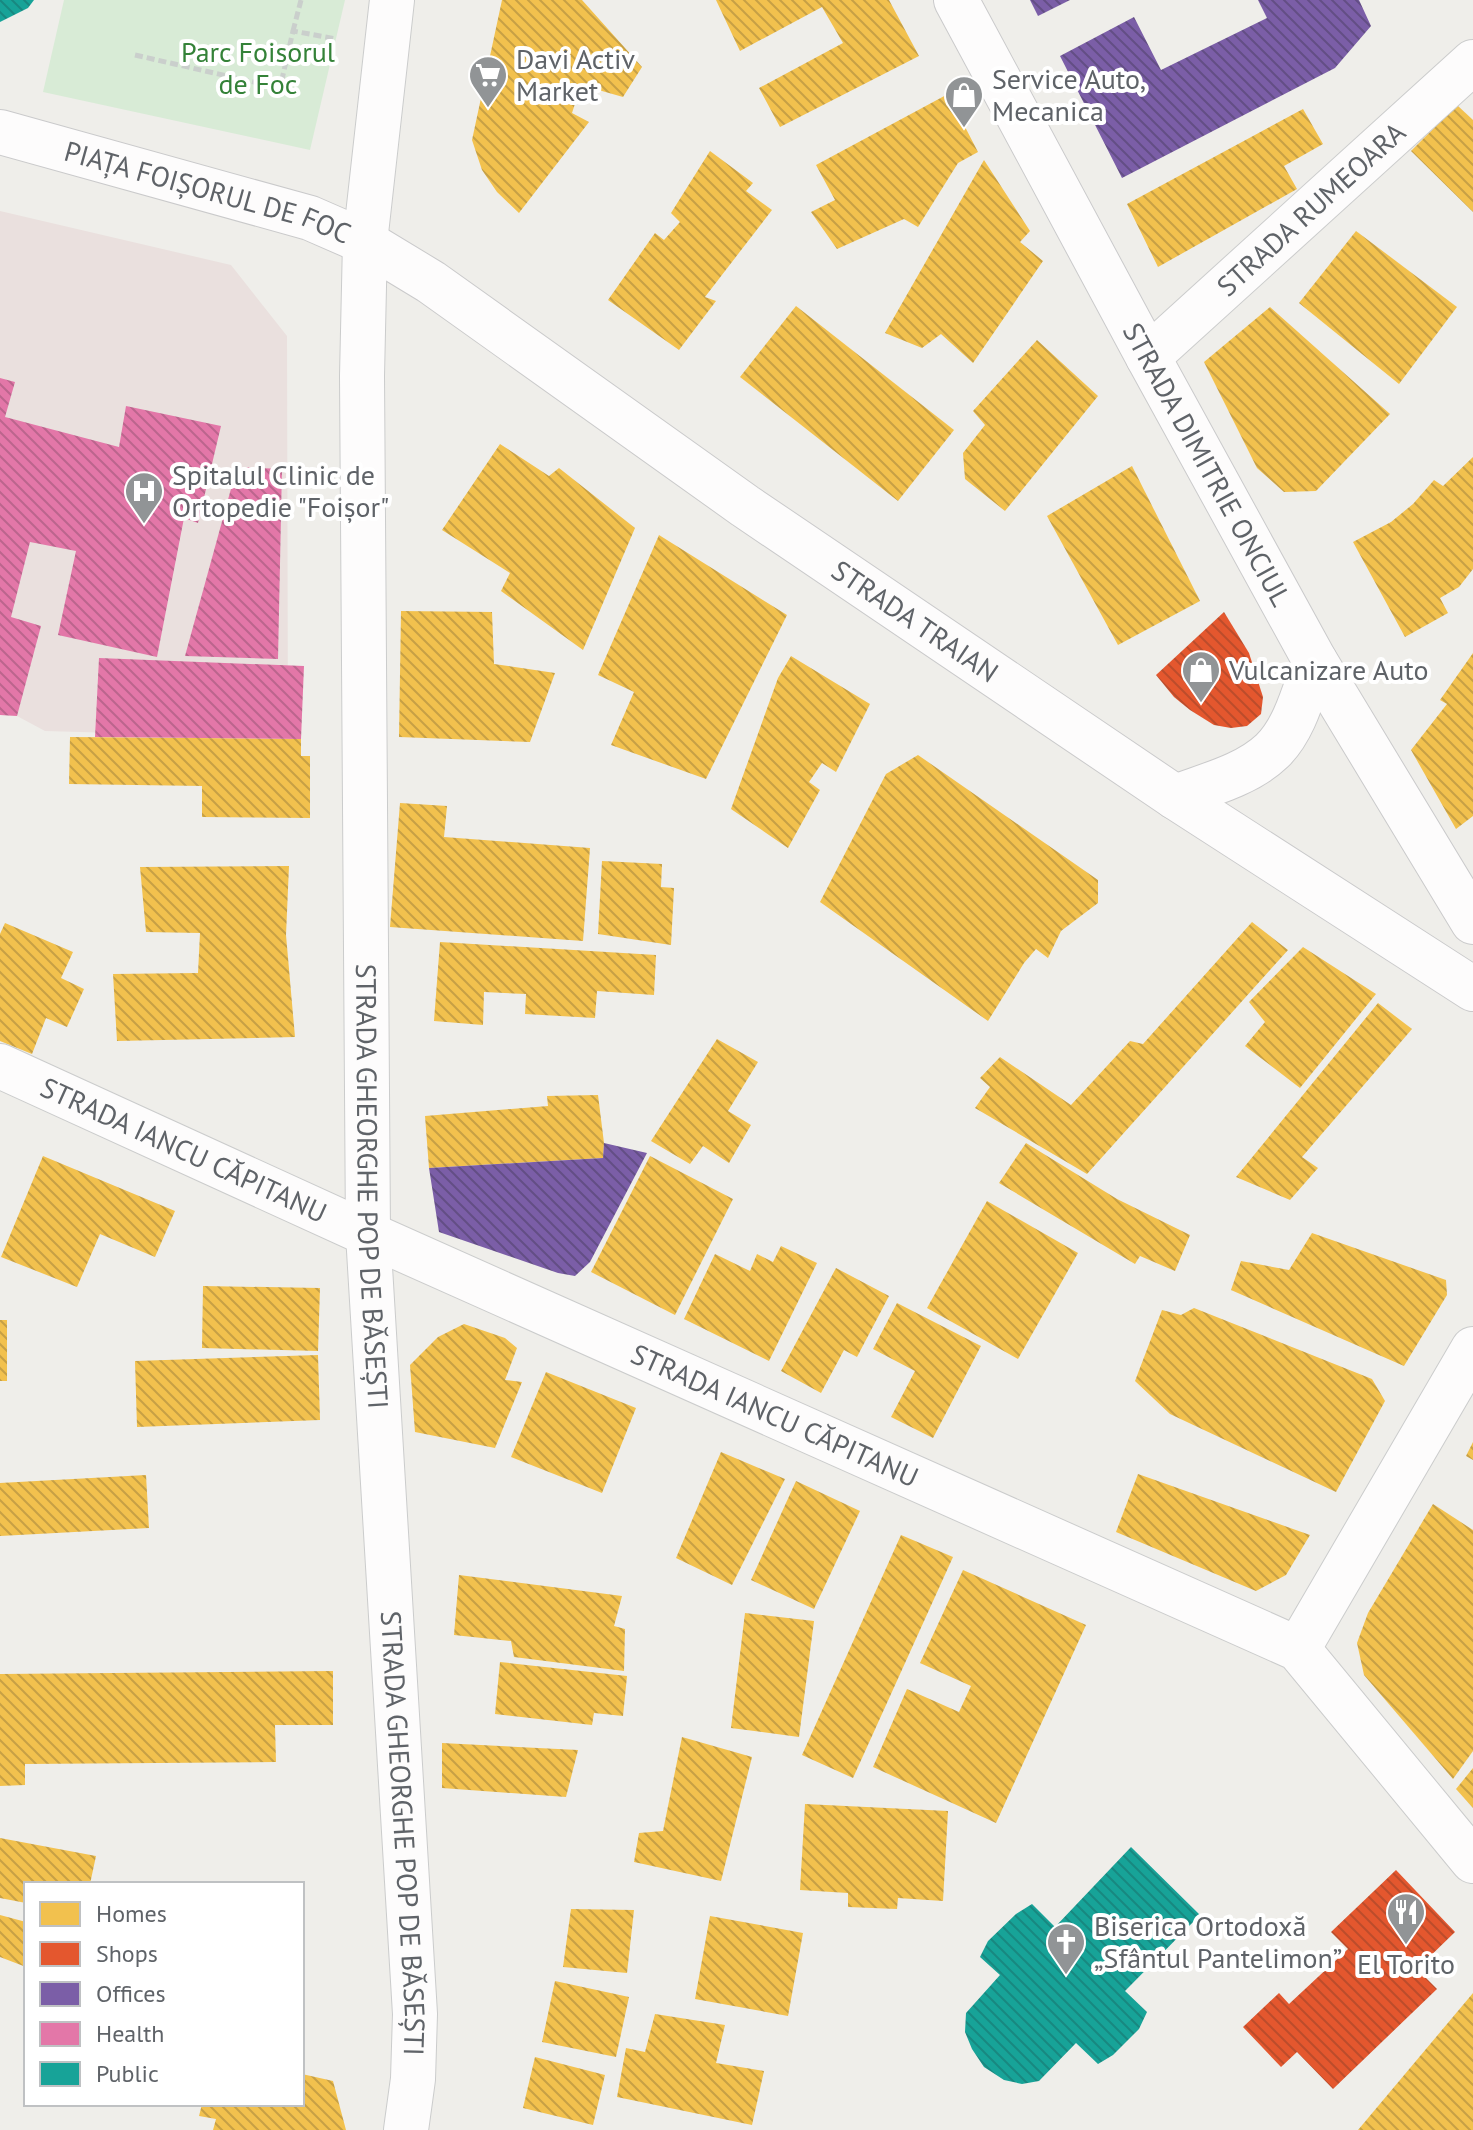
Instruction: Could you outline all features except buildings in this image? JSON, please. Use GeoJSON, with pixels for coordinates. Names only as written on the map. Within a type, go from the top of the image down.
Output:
{"type":"FeatureCollection","features":[{"type":"Feature","properties":{"kind":"street","name":"PIAȚA FOIȘORUL DE FOC"},"geometry":{"type":"LineString","coordinates":[[0,132],[310,218],[365,242],[392,0]]}},
{"type":"Feature","properties":{"kind":"street","name":"STRADA DIMITRIE ONCIUL"},"geometry":{"type":"LineString","coordinates":[[956,0],[1315,661],[1473,922]]}},
{"type":"Feature","properties":{"kind":"street","name":"STRADA RUMEOARA"},"geometry":{"type":"LineString","coordinates":[[1148,357],[1473,62]]}},
{"type":"Feature","properties":{"kind":"street","name":"STRADA TRAIAN"},"geometry":{"type":"LineString","coordinates":[[365,242],[431,282],[745,506],[1175,797],[1473,989]]}},
{"type":"Feature","properties":{"kind":"street","name":"STRADA GHEORGHE POP DE BĂSEȘTI"},"geometry":{"type":"LineString","coordinates":[[365,242],[362,376],[368,1234],[415,2014],[413,2079],[406,2130]]}},
{"type":"Feature","properties":{"kind":"street"},"geometry":{"type":"LineString","coordinates":[[1175,797],[1247,769],[1272,752],[1293,718],[1315,661]]}},
{"type":"Feature","properties":{"kind":"street","name":"STRADA IANCU CĂPITANU"},"geometry":{"type":"LineString","coordinates":[[0,1066],[368,1234],[1298,1649],[1473,1861]]}},
{"type":"Feature","properties":{"kind":"street"},"geometry":{"type":"LineString","coordinates":[[1298,1649],[1473,1349]]}},
{"type":"Feature","properties":{"kind":"path"},"geometry":{"type":"LineString","coordinates":[[135,55],[280,88],[301,0]]}},
{"type":"Feature","properties":{"kind":"path"},"geometry":{"type":"LineString","coordinates":[[293,31],[385,46]]}},
{"type":"Feature","properties":{"kind":"shaded area","name":"Spitalul Clinic de Ortopedie \"Foișor\""},"geometry":{"type":"Polygon","coordinates":[[[0,211],[231,265],[287,336],[288,738],[45,731],[17,716],[0,715],[0,211]]]}},
{"type":"Feature","properties":{"kind":"green space","name":"Parc Foisorul de Foc"},"geometry":{"type":"Polygon","coordinates":[[[64,0],[345,0],[310,150],[43,92],[64,0]]]}},
{"type":"Feature","properties":{"kind":"place","name":"Davi Activ Market"},"geometry":{"type":"Point","coordinates":[488,109]}},
{"type":"Feature","properties":{"kind":"place","name":"Service Auto, Mecanica"},"geometry":{"type":"Point","coordinates":[964,129]}},
{"type":"Feature","properties":{"kind":"place","name":"Spitalul Clinic de Ortopedie \"Foișor\""},"geometry":{"type":"Point","coordinates":[144,525]}},
{"type":"Feature","properties":{"kind":"place","name":"Vulcanizare Auto"},"geometry":{"type":"Point","coordinates":[1201,704]}},
{"type":"Feature","properties":{"kind":"place","name":"El Torito"},"geometry":{"type":"Point","coordinates":[1406,1946]}},
{"type":"Feature","properties":{"kind":"place","name":"Biserica Ortodoxă „Sfântul Pantelimon”"},"geometry":{"type":"Point","coordinates":[1066,1976]}}]}
